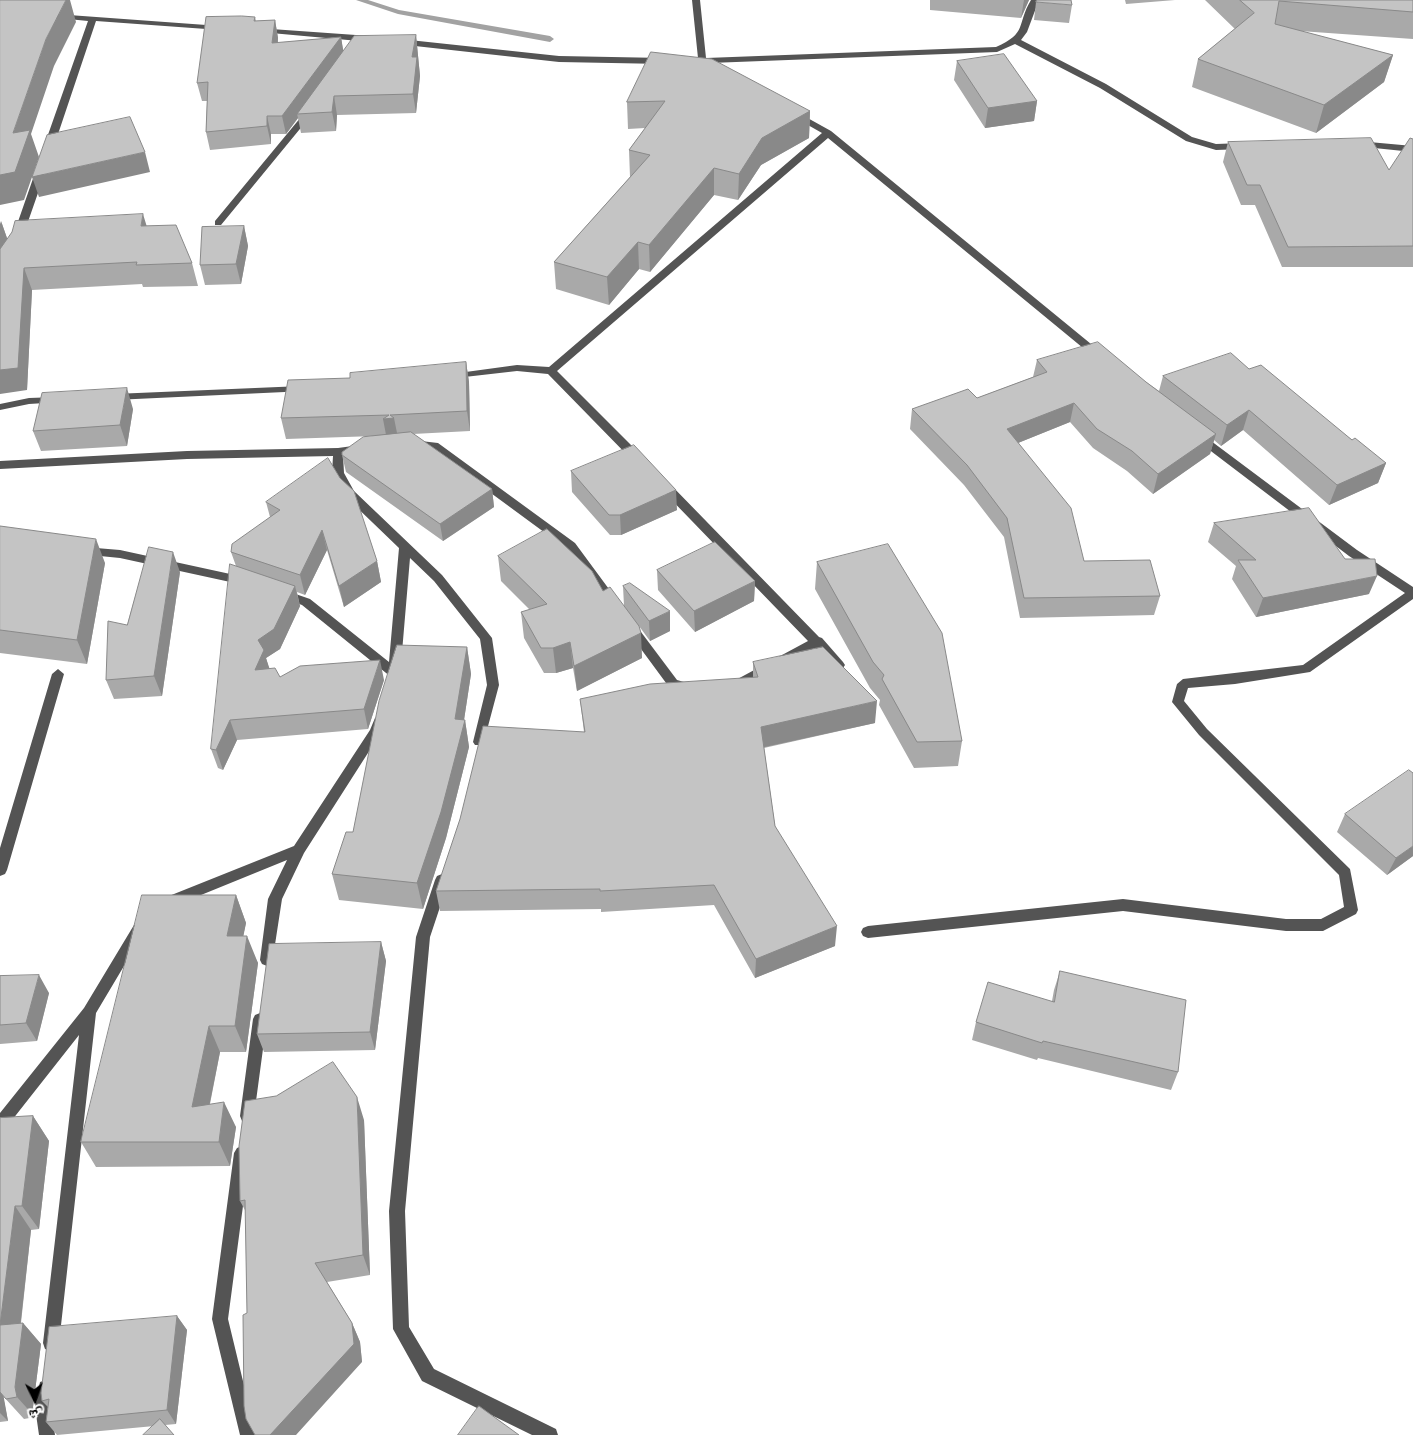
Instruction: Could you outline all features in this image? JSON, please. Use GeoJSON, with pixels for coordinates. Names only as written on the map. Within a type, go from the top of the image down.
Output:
{"type":"FeatureCollection","features":[{"type":"Feature","properties":{"kind":"street"},"geometry":{"type":"LineString","coordinates":[[696,0],[702,61]]}},
{"type":"Feature","properties":{"kind":"street"},"geometry":{"type":"LineString","coordinates":[[683,61],[812,54],[997,49],[1016,41],[1023,31],[1028,9],[1035,0]]}},
{"type":"Feature","properties":{"kind":"street"},"geometry":{"type":"LineString","coordinates":[[46,15],[228,28]]}},
{"type":"Feature","properties":{"kind":"street"},"geometry":{"type":"LineString","coordinates":[[16,243],[93,18]]}},
{"type":"Feature","properties":{"kind":"street"},"geometry":{"type":"LineString","coordinates":[[247,30],[360,42],[383,40]]}},
{"type":"Feature","properties":{"kind":"street"},"geometry":{"type":"LineString","coordinates":[[393,41],[559,60],[673,61]]}},
{"type":"Feature","properties":{"kind":"street"},"geometry":{"type":"LineString","coordinates":[[1016,41],[1103,86],[1189,139],[1216,147],[1256,146]]}},
{"type":"Feature","properties":{"kind":"street"},"geometry":{"type":"LineString","coordinates":[[702,61],[718,71]]}},
{"type":"Feature","properties":{"kind":"street"},"geometry":{"type":"LineString","coordinates":[[218,223],[313,107]]}},
{"type":"Feature","properties":{"kind":"street"},"geometry":{"type":"LineString","coordinates":[[786,109],[828,133],[1109,364]]}},
{"type":"Feature","properties":{"kind":"street"},"geometry":{"type":"LineString","coordinates":[[551,371],[828,133]]}},
{"type":"Feature","properties":{"kind":"street"},"geometry":{"type":"LineString","coordinates":[[1345,145],[1375,144],[1413,149]]}},
{"type":"Feature","properties":{"kind":"street"},"geometry":{"type":"LineString","coordinates":[[439,378],[516,368],[551,371],[818,641],[849,675]]}},
{"type":"Feature","properties":{"kind":"street"},"geometry":{"type":"LineString","coordinates":[[99,398],[313,389]]}},
{"type":"Feature","properties":{"kind":"street"},"geometry":{"type":"LineString","coordinates":[[0,407],[29,402],[69,399]]}},
{"type":"Feature","properties":{"kind":"street"},"geometry":{"type":"LineString","coordinates":[[868,932],[1123,905],[1286,925],[1323,925],[1351,910],[1345,873],[1203,732],[1178,702],[1183,684],[1306,669],[1413,593],[1352,553],[1193,432]]}},
{"type":"Feature","properties":{"kind":"street"},"geometry":{"type":"LineString","coordinates":[[395,444],[434,446],[571,546],[673,684],[702,690]]}},
{"type":"Feature","properties":{"kind":"street"},"geometry":{"type":"LineString","coordinates":[[0,465],[187,455],[338,452],[376,447]]}},
{"type":"Feature","properties":{"kind":"street"},"geometry":{"type":"LineString","coordinates":[[338,452],[338,473],[350,494],[438,578],[486,638],[493,685],[476,753]]}},
{"type":"Feature","properties":{"kind":"street"},"geometry":{"type":"LineString","coordinates":[[389,690],[395,674],[405,547]]}},
{"type":"Feature","properties":{"kind":"street"},"geometry":{"type":"LineString","coordinates":[[72,550],[120,554],[236,578],[253,584]]}},
{"type":"Feature","properties":{"kind":"street"},"geometry":{"type":"LineString","coordinates":[[271,590],[306,602],[395,674]]}},
{"type":"Feature","properties":{"kind":"street"},"geometry":{"type":"LineString","coordinates":[[721,689],[731,688],[818,641]]}},
{"type":"Feature","properties":{"kind":"street"},"geometry":{"type":"LineString","coordinates":[[0,870],[58,674]]}},
{"type":"Feature","properties":{"kind":"street"},"geometry":{"type":"LineString","coordinates":[[265,977],[275,899],[299,850],[376,731],[384,707]]}},
{"type":"Feature","properties":{"kind":"street"},"geometry":{"type":"LineString","coordinates":[[0,1124],[89,1012],[149,913],[299,850]]}},
{"type":"Feature","properties":{"kind":"street"},"geometry":{"type":"LineString","coordinates":[[446,866],[423,937],[397,1211],[401,1329],[428,1375],[550,1435]]}},
{"type":"Feature","properties":{"kind":"street"},"geometry":{"type":"LineString","coordinates":[[248,1435],[220,1319],[261,1007]]}},
{"type":"Feature","properties":{"kind":"street"},"geometry":{"type":"LineString","coordinates":[[47,1435],[43,1408],[89,1012]]}},
{"type":"Feature","properties":{"kind":"building"},"geometry":{"type":"Polygon","coordinates":[[[0,0],[66,0],[46,39],[13,133],[30,130],[15,172],[0,175],[0,0]]]}},
{"type":"Feature","properties":{"kind":"building"},"geometry":{"type":"Polygon","coordinates":[[[1037,0],[1071,0],[1072,5],[1036,2],[1037,0]]]}},
{"type":"Feature","properties":{"kind":"building"},"geometry":{"type":"Polygon","coordinates":[[[1240,0],[1413,0],[1413,12],[1279,1],[1275,24],[1393,55],[1324,105],[1198,59],[1254,13],[1240,0]]]}},
{"type":"Feature","properties":{"kind":"building"},"geometry":{"type":"Polygon","coordinates":[[[206,17],[255,17],[254,21],[275,20],[272,43],[341,37],[282,116],[267,116],[267,126],[206,132],[208,82],[197,83],[206,17]]]}},
{"type":"Feature","properties":{"kind":"building"},"geometry":{"type":"Polygon","coordinates":[[[416,35],[412,57],[417,57],[413,94],[334,96],[332,112],[297,114],[354,36],[416,35]]]}},
{"type":"Feature","properties":{"kind":"building"},"geometry":{"type":"Polygon","coordinates":[[[651,52],[712,59],[810,111],[762,138],[739,174],[714,168],[649,245],[638,242],[607,277],[554,262],[650,155],[629,150],[665,101],[627,102],[651,52]]]}},
{"type":"Feature","properties":{"kind":"building"},"geometry":{"type":"Polygon","coordinates":[[[1004,54],[1037,101],[988,108],[957,61],[1004,54]]]}},
{"type":"Feature","properties":{"kind":"building"},"geometry":{"type":"Polygon","coordinates":[[[130,117],[145,152],[32,177],[47,135],[130,117]]]}},
{"type":"Feature","properties":{"kind":"building"},"geometry":{"type":"Polygon","coordinates":[[[1371,138],[1389,170],[1410,138],[1413,139],[1413,246],[1288,247],[1260,185],[1247,185],[1228,142],[1371,138]]]}},
{"type":"Feature","properties":{"kind":"building"},"geometry":{"type":"Polygon","coordinates":[[[143,214],[141,226],[176,225],[192,263],[136,265],[137,262],[24,268],[18,368],[0,370],[0,249],[12,232],[15,221],[143,214]]]}},
{"type":"Feature","properties":{"kind":"building"},"geometry":{"type":"Polygon","coordinates":[[[244,226],[236,264],[200,265],[202,227],[244,226]]]}},
{"type":"Feature","properties":{"kind":"building"},"geometry":{"type":"Polygon","coordinates":[[[1098,342],[1146,382],[1216,434],[1158,474],[1132,451],[1097,429],[1074,403],[1007,429],[1071,508],[1084,561],[1150,560],[1160,596],[1024,598],[1007,518],[967,465],[912,409],[968,389],[977,398],[1047,372],[1037,360],[1098,342]]]}},
{"type":"Feature","properties":{"kind":"building"},"geometry":{"type":"Polygon","coordinates":[[[1231,353],[1249,369],[1261,365],[1352,440],[1355,438],[1386,463],[1337,485],[1249,410],[1227,425],[1163,376],[1231,353]]]}},
{"type":"Feature","properties":{"kind":"building"},"geometry":{"type":"Polygon","coordinates":[[[466,362],[467,411],[390,415],[394,418],[383,419],[389,415],[281,418],[288,380],[350,378],[350,373],[466,362]]]}},
{"type":"Feature","properties":{"kind":"building"},"geometry":{"type":"Polygon","coordinates":[[[127,388],[120,425],[33,431],[42,393],[127,388]]]}},
{"type":"Feature","properties":{"kind":"building"},"geometry":{"type":"Polygon","coordinates":[[[411,432],[492,489],[440,524],[342,455],[342,452],[363,437],[411,432]]]}},
{"type":"Feature","properties":{"kind":"building"},"geometry":{"type":"Polygon","coordinates":[[[634,445],[676,490],[620,515],[609,515],[571,471],[634,445]]]}},
{"type":"Feature","properties":{"kind":"building"},"geometry":{"type":"Polygon","coordinates":[[[328,458],[340,478],[354,491],[377,561],[339,586],[322,530],[300,575],[231,552],[232,544],[280,510],[266,502],[328,458]]]}},
{"type":"Feature","properties":{"kind":"building"},"geometry":{"type":"Polygon","coordinates":[[[1309,508],[1345,559],[1375,559],[1377,576],[1263,598],[1238,560],[1256,560],[1214,523],[1309,508]]]}},
{"type":"Feature","properties":{"kind":"building"},"geometry":{"type":"Polygon","coordinates":[[[0,526],[96,539],[77,640],[0,630],[0,526]]]}},
{"type":"Feature","properties":{"kind":"building"},"geometry":{"type":"Polygon","coordinates":[[[547,529],[592,571],[603,591],[610,587],[639,626],[641,633],[574,666],[570,642],[553,648],[541,648],[521,612],[547,604],[498,556],[547,529]]]}},
{"type":"Feature","properties":{"kind":"building"},"geometry":{"type":"Polygon","coordinates":[[[715,542],[755,581],[694,611],[657,570],[715,542]]]}},
{"type":"Feature","properties":{"kind":"building"},"geometry":{"type":"Polygon","coordinates":[[[888,544],[942,633],[962,741],[917,742],[882,679],[884,675],[873,662],[817,562],[888,544]]]}},
{"type":"Feature","properties":{"kind":"building"},"geometry":{"type":"Polygon","coordinates":[[[149,547],[173,552],[154,676],[106,680],[108,621],[127,625],[149,547]]]}},
{"type":"Feature","properties":{"kind":"building"},"geometry":{"type":"Polygon","coordinates":[[[230,564],[295,586],[274,629],[258,640],[264,650],[255,670],[275,668],[280,677],[300,666],[380,660],[364,709],[230,720],[216,750],[211,749],[230,564]]]}},
{"type":"Feature","properties":{"kind":"building"},"geometry":{"type":"Polygon","coordinates":[[[630,583],[670,611],[649,621],[623,586],[630,583]]]}},
{"type":"Feature","properties":{"kind":"building"},"geometry":{"type":"Polygon","coordinates":[[[397,645],[467,647],[455,719],[465,720],[441,812],[417,883],[332,874],[346,832],[353,832],[379,701],[397,645]]]}},
{"type":"Feature","properties":{"kind":"building"},"geometry":{"type":"Polygon","coordinates":[[[823,647],[877,701],[761,727],[775,826],[837,926],[756,959],[714,885],[600,891],[600,889],[436,891],[460,819],[483,726],[585,732],[580,699],[650,684],[758,677],[753,662],[823,647]]]}},
{"type":"Feature","properties":{"kind":"building"},"geometry":{"type":"Polygon","coordinates":[[[1409,770],[1413,773],[1413,846],[1396,858],[1345,814],[1409,770]]]}},
{"type":"Feature","properties":{"kind":"building"},"geometry":{"type":"Polygon","coordinates":[[[142,895],[236,895],[227,936],[247,936],[235,1026],[209,1026],[192,1107],[224,1102],[219,1142],[81,1142],[142,895]]]}},
{"type":"Feature","properties":{"kind":"building"},"geometry":{"type":"Polygon","coordinates":[[[381,942],[370,1032],[257,1034],[269,944],[381,942]]]}},
{"type":"Feature","properties":{"kind":"building"},"geometry":{"type":"Polygon","coordinates":[[[1060,971],[1186,1000],[1178,1072],[1043,1041],[1042,1043],[976,1022],[988,982],[1054,1002],[1060,971]]]}},
{"type":"Feature","properties":{"kind":"building"},"geometry":{"type":"Polygon","coordinates":[[[39,975],[26,1023],[0,1025],[0,976],[39,975]]]}},
{"type":"Feature","properties":{"kind":"building"},"geometry":{"type":"Polygon","coordinates":[[[333,1062],[357,1097],[363,1255],[315,1263],[352,1323],[354,1344],[270,1435],[255,1435],[246,1419],[244,1406],[243,1315],[247,1313],[245,1200],[240,1201],[239,1146],[245,1101],[276,1096],[333,1062]]]}},
{"type":"Feature","properties":{"kind":"building"},"geometry":{"type":"Polygon","coordinates":[[[33,1116],[22,1206],[15,1206],[0,1325],[0,1118],[33,1116]]]}},
{"type":"Feature","properties":{"kind":"building"},"geometry":{"type":"Polygon","coordinates":[[[177,1316],[167,1410],[46,1422],[49,1399],[42,1401],[41,1393],[49,1327],[177,1316]]]}},
{"type":"Feature","properties":{"kind":"building"},"geometry":{"type":"Polygon","coordinates":[[[23,1323],[15,1387],[17,1397],[6,1399],[0,1392],[0,1325],[23,1323]]]}},
{"type":"Feature","properties":{"kind":"building"},"geometry":{"type":"Polygon","coordinates":[[[479,1406],[519,1435],[458,1435],[479,1406]]]}},
{"type":"Feature","properties":{"kind":"building"},"geometry":{"type":"Polygon","coordinates":[[[160,1419],[174,1435],[143,1435],[160,1419]]]}},
{"type":"Feature","properties":{"kind":"waterway"},"geometry":{"type":"LineString","coordinates":[[360,0],[398,12],[550,39]]}}]}
